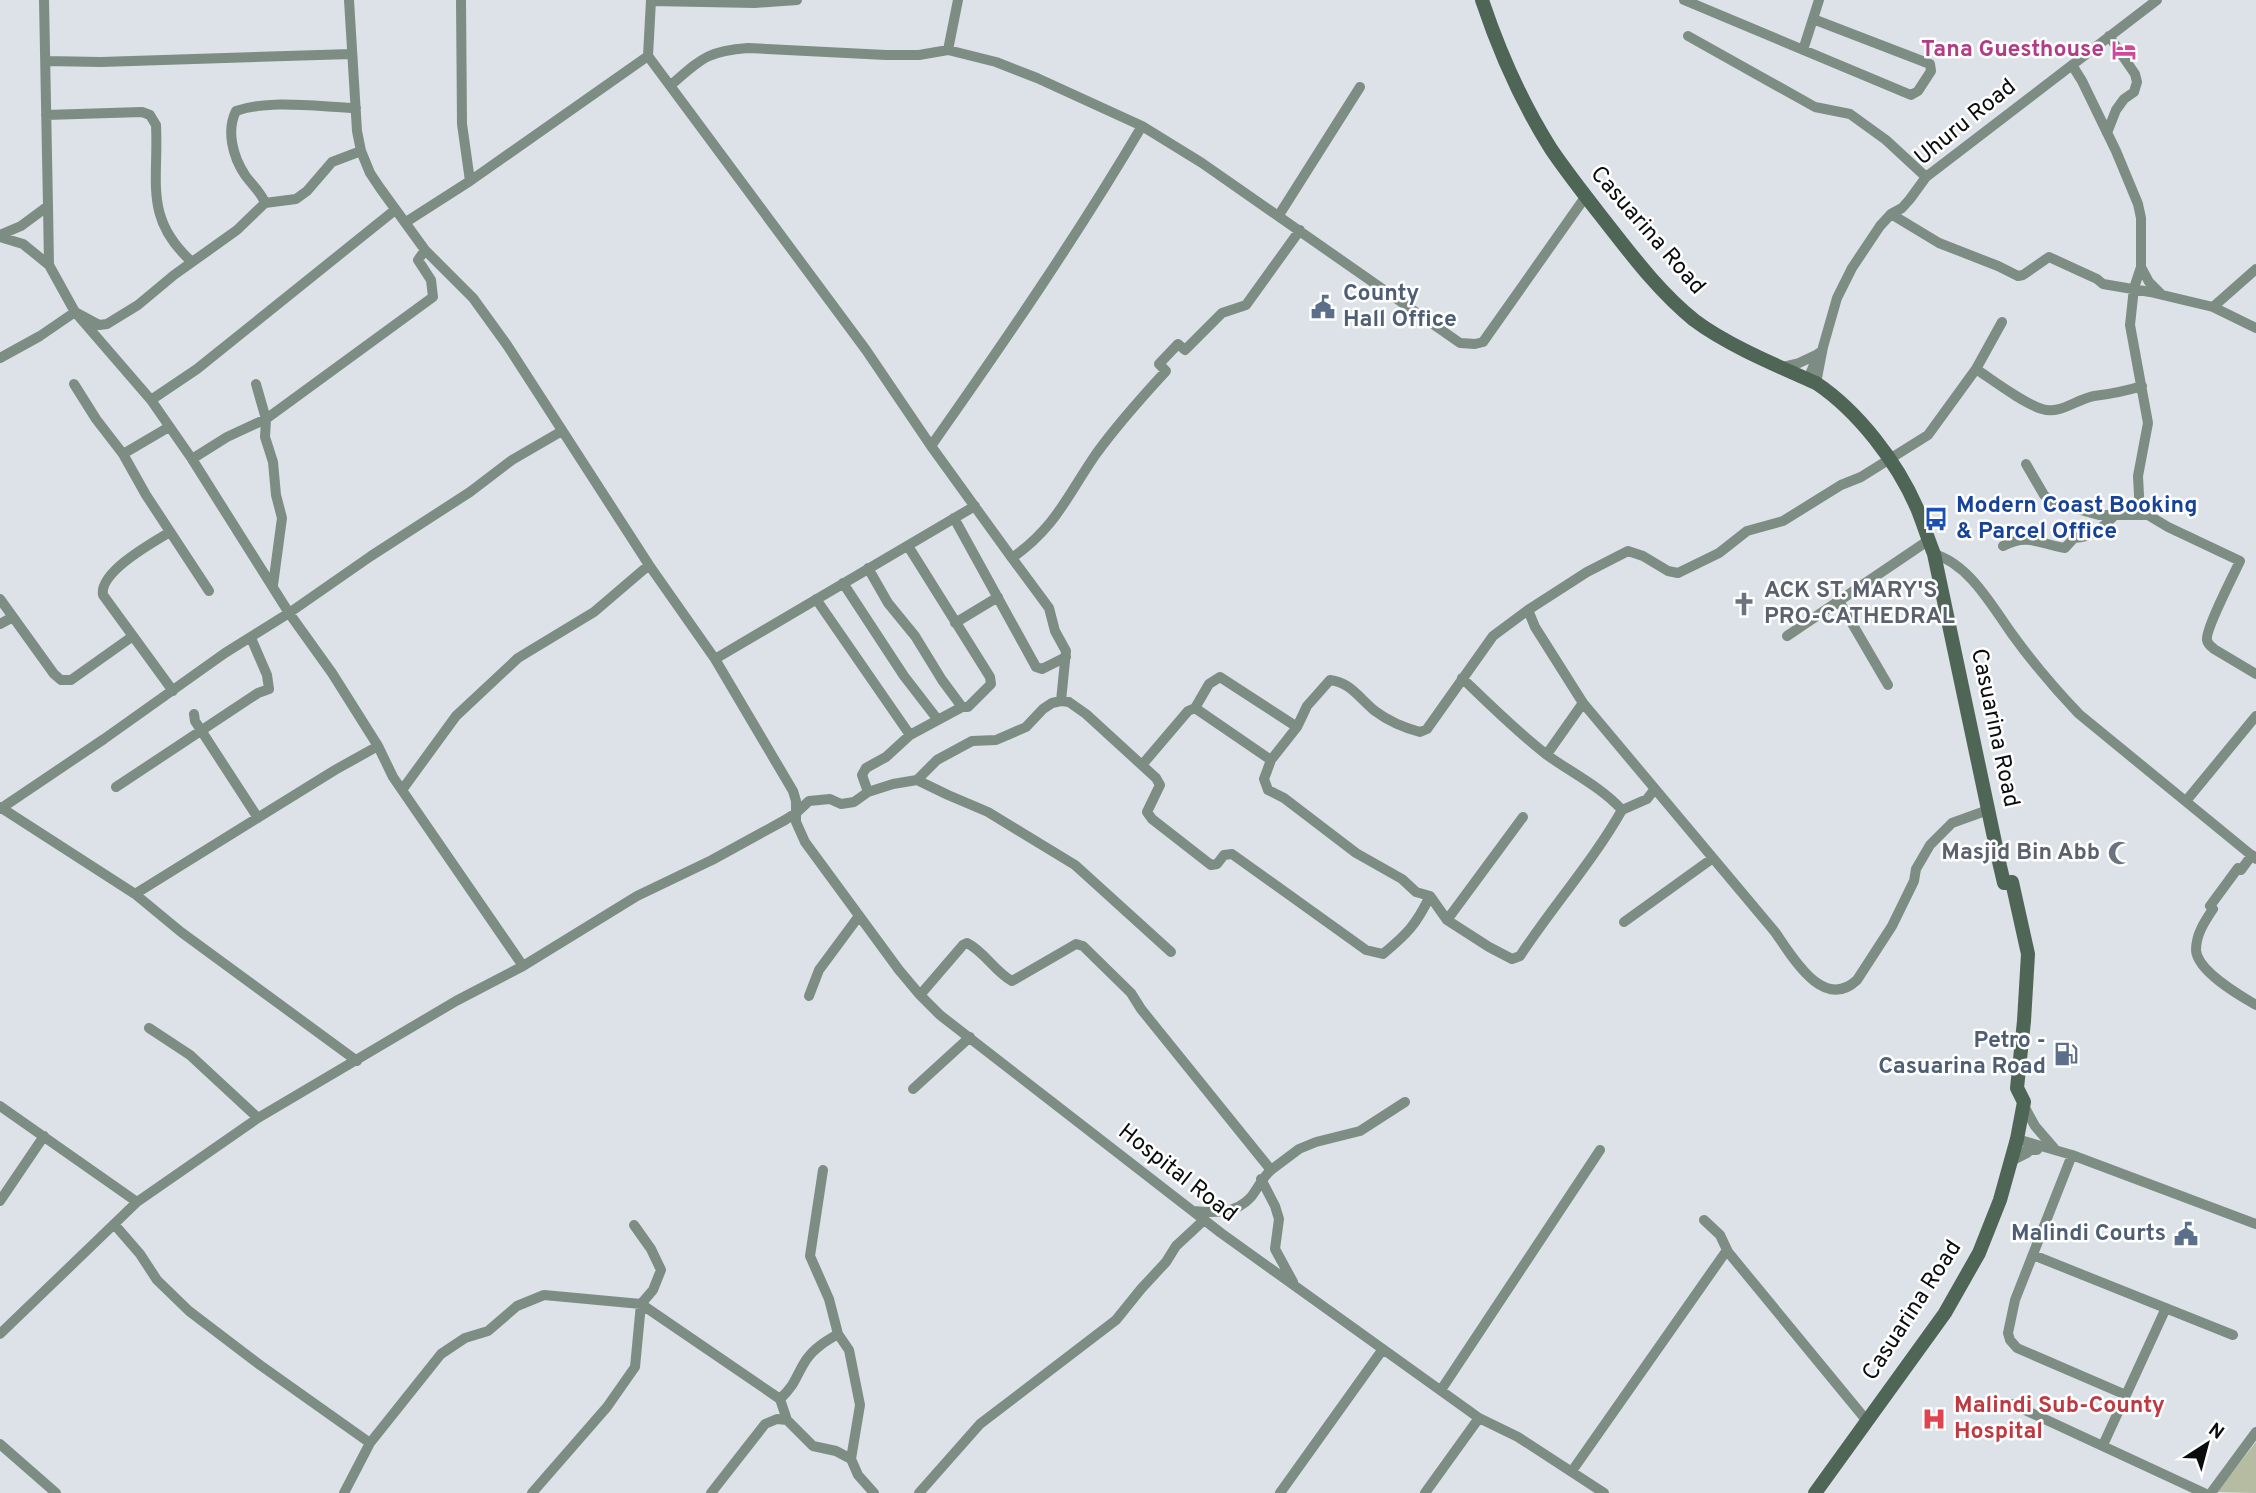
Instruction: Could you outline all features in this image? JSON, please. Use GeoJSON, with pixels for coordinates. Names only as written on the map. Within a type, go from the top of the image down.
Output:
{"type":"FeatureCollection","features":[{"type":"Feature","properties":{"kind":"street"},"geometry":{"type":"LineString","coordinates":[[44,0],[49,265]]}},
{"type":"Feature","properties":{"kind":"street"},"geometry":{"type":"LineString","coordinates":[[192,459],[227,437],[266,419],[433,297],[431,280],[418,260],[425,250],[370,173],[361,150],[351,54],[349,0]]}},
{"type":"Feature","properties":{"kind":"street"},"geometry":{"type":"LineString","coordinates":[[461,0],[462,124],[470,181]]}},
{"type":"Feature","properties":{"kind":"street"},"geometry":{"type":"LineString","coordinates":[[797,0],[755,3],[651,1],[649,56],[866,350],[931,446],[1049,608],[1055,631],[1066,651],[1062,701]]}},
{"type":"Feature","properties":{"kind":"street"},"geometry":{"type":"LineString","coordinates":[[948,50],[958,0]]}},
{"type":"Feature","properties":{"kind":"street","name":"Casuarina Road"},"geometry":{"type":"LineString","coordinates":[[1482,0],[1516,85],[1538,127],[1568,173],[1666,296],[1723,339],[1830,392],[1855,416],[1889,459],[1916,506],[1931,547],[2004,883],[2012,881],[2028,954],[2017,1088],[2024,1106],[2019,1133],[1991,1227],[1945,1313],[1815,1493]]}},
{"type":"Feature","properties":{"kind":"street"},"geometry":{"type":"LineString","coordinates":[[1684,0],[1912,94],[1918,91],[1931,71],[1930,64],[1813,19]]}},
{"type":"Feature","properties":{"kind":"street"},"geometry":{"type":"LineString","coordinates":[[1803,50],[1819,0]]}},
{"type":"Feature","properties":{"kind":"street"},"geometry":{"type":"LineString","coordinates":[[2138,0],[2148,7]]}},
{"type":"Feature","properties":{"kind":"street","name":"Uhuru Road"},"geometry":{"type":"LineString","coordinates":[[1812,381],[1836,298],[1880,226],[1891,214],[1902,208],[1926,177],[1973,144],[2157,0]]}},
{"type":"Feature","properties":{"kind":"street"},"geometry":{"type":"LineString","coordinates":[[1688,36],[1815,107],[1850,114],[1886,140],[1926,177]]}},
{"type":"Feature","properties":{"kind":"street"},"geometry":{"type":"LineString","coordinates":[[2108,133],[2116,110],[2124,99],[2134,92],[2137,82],[2135,74],[2109,36]]}},
{"type":"Feature","properties":{"kind":"street"},"geometry":{"type":"LineString","coordinates":[[671,85],[702,60],[726,50],[748,48],[886,55],[948,50],[996,62],[1142,126],[1279,215],[1461,342],[1475,344],[1483,342],[1586,196]]}},
{"type":"Feature","properties":{"kind":"street"},"geometry":{"type":"LineString","coordinates":[[46,61],[101,62],[351,54]]}},
{"type":"Feature","properties":{"kind":"street"},"geometry":{"type":"LineString","coordinates":[[406,222],[470,181],[649,56]]}},
{"type":"Feature","properties":{"kind":"street"},"geometry":{"type":"LineString","coordinates":[[2072,65],[2108,133],[2138,204],[2141,218],[2141,267],[2134,288],[2130,325],[2148,423],[2138,476],[2140,514]]}},
{"type":"Feature","properties":{"kind":"street"},"geometry":{"type":"LineString","coordinates":[[1279,215],[1360,87]]}},
{"type":"Feature","properties":{"kind":"street"},"geometry":{"type":"LineString","coordinates":[[265,203],[233,151],[231,121],[236,111],[248,107],[271,106],[356,108]]}},
{"type":"Feature","properties":{"kind":"street"},"geometry":{"type":"LineString","coordinates":[[46,116],[142,112],[150,115],[156,125],[157,209],[177,248],[192,262]]}},
{"type":"Feature","properties":{"kind":"street"},"geometry":{"type":"LineString","coordinates":[[931,446],[1024,313],[1142,126]]}},
{"type":"Feature","properties":{"kind":"street"},"geometry":{"type":"LineString","coordinates":[[75,312],[99,325],[107,324],[138,305],[237,230],[265,203],[296,199],[307,191],[332,162],[361,150]]}},
{"type":"Feature","properties":{"kind":"street"},"geometry":{"type":"LineString","coordinates":[[0,236],[21,226],[48,206]]}},
{"type":"Feature","properties":{"kind":"street"},"geometry":{"type":"LineString","coordinates":[[150,400],[197,369],[395,209]]}},
{"type":"Feature","properties":{"kind":"street"},"geometry":{"type":"LineString","coordinates":[[1891,214],[1939,243],[2018,276],[2049,257],[2103,284],[2134,288],[2213,307],[2256,328]]}},
{"type":"Feature","properties":{"kind":"street"},"geometry":{"type":"LineString","coordinates":[[1012,558],[1031,545],[1055,519],[1097,453],[1166,371],[1158,364],[1178,344],[1185,350],[1222,313],[1246,304],[1300,230]]}},
{"type":"Feature","properties":{"kind":"street"},"geometry":{"type":"LineString","coordinates":[[0,236],[23,244],[49,265],[75,312],[150,400],[192,459],[289,613],[332,673],[402,790],[523,966]]}},
{"type":"Feature","properties":{"kind":"street","name":"Hospital Road"},"geometry":{"type":"LineString","coordinates":[[425,250],[473,298],[507,345],[649,565],[715,659],[793,791],[798,829],[805,842],[920,995],[940,1015],[1204,1220],[1479,1418],[1518,1437],[1604,1493]]}},
{"type":"Feature","properties":{"kind":"street"},"geometry":{"type":"LineString","coordinates":[[2141,267],[2149,282],[2164,297]]}},
{"type":"Feature","properties":{"kind":"street"},"geometry":{"type":"LineString","coordinates":[[2213,307],[2256,269]]}},
{"type":"Feature","properties":{"kind":"street"},"geometry":{"type":"LineString","coordinates":[[0,358],[40,336],[75,312]]}},
{"type":"Feature","properties":{"kind":"street"},"geometry":{"type":"LineString","coordinates":[[1654,790],[1647,799],[1622,810],[1595,854],[1517,958],[1507,957],[1447,919],[1430,896],[1416,892],[1402,879],[1356,853],[1268,790],[1264,779],[1271,760],[1297,727],[1307,706],[1330,680],[1339,681],[1352,689],[1377,712],[1420,732],[1427,729],[1498,631],[1587,572],[1628,551],[1668,571],[1678,573],[1719,553],[1747,531],[1783,521],[1841,485],[1861,477],[1928,435],[1976,369],[2002,322]]}},
{"type":"Feature","properties":{"kind":"street"},"geometry":{"type":"LineString","coordinates":[[1782,366],[1821,355],[1830,392]]}},
{"type":"Feature","properties":{"kind":"street"},"geometry":{"type":"LineString","coordinates":[[1976,369],[2042,410],[2054,411],[2094,396],[2111,395],[2142,386]]}},
{"type":"Feature","properties":{"kind":"street"},"geometry":{"type":"LineString","coordinates":[[74,384],[123,454],[209,591]]}},
{"type":"Feature","properties":{"kind":"street"},"geometry":{"type":"LineString","coordinates":[[256,384],[266,419],[265,436],[273,462],[276,495],[282,519],[273,585]]}},
{"type":"Feature","properties":{"kind":"street"},"geometry":{"type":"LineString","coordinates":[[123,454],[169,427]]}},
{"type":"Feature","properties":{"kind":"street"},"geometry":{"type":"LineString","coordinates":[[357,1061],[181,932],[135,894],[0,808],[225,653],[470,492],[512,460],[562,431]]}},
{"type":"Feature","properties":{"kind":"street"},"geometry":{"type":"LineString","coordinates":[[2026,464],[2044,495],[2052,502],[2099,515],[2148,515],[2240,561],[2207,638],[2208,644],[2214,649],[2256,674]]}},
{"type":"Feature","properties":{"kind":"street"},"geometry":{"type":"LineString","coordinates":[[715,659],[975,506]]}},
{"type":"Feature","properties":{"kind":"street"},"geometry":{"type":"LineString","coordinates":[[2003,546],[2015,540],[2032,539],[2065,548],[2074,538],[2085,538],[2099,531],[2115,515]]}},
{"type":"Feature","properties":{"kind":"street"},"geometry":{"type":"LineString","coordinates":[[954,518],[1036,667],[1042,669],[1066,657]]}},
{"type":"Feature","properties":{"kind":"street"},"geometry":{"type":"LineString","coordinates":[[170,532],[123,563],[102,589],[103,595],[173,691]]}},
{"type":"Feature","properties":{"kind":"street"},"geometry":{"type":"LineString","coordinates":[[867,792],[862,775],[864,771],[886,757],[910,735],[962,707],[968,707],[991,684],[990,677],[908,546]]}},
{"type":"Feature","properties":{"kind":"street"},"geometry":{"type":"LineString","coordinates":[[1787,636],[1839,601],[1931,547],[1953,563],[1984,594],[2054,688],[2079,714],[2254,857],[2241,870],[2238,868],[2210,906],[2213,909],[2198,937],[2196,952],[2204,968],[2256,1005]]}},
{"type":"Feature","properties":{"kind":"street"},"geometry":{"type":"LineString","coordinates":[[402,790],[456,716],[518,659],[594,612],[649,565]]}},
{"type":"Feature","properties":{"kind":"street"},"geometry":{"type":"LineString","coordinates":[[868,568],[888,603],[915,636],[962,707]]}},
{"type":"Feature","properties":{"kind":"street"},"geometry":{"type":"LineString","coordinates":[[843,583],[904,676],[938,720]]}},
{"type":"Feature","properties":{"kind":"street"},"geometry":{"type":"LineString","coordinates":[[956,623],[998,597]]}},
{"type":"Feature","properties":{"kind":"street"},"geometry":{"type":"LineString","coordinates":[[0,599],[61,680],[71,680],[133,636]]}},
{"type":"Feature","properties":{"kind":"street"},"geometry":{"type":"LineString","coordinates":[[816,599],[910,735]]}},
{"type":"Feature","properties":{"kind":"street"},"geometry":{"type":"LineString","coordinates":[[1839,601],[1888,685]]}},
{"type":"Feature","properties":{"kind":"street"},"geometry":{"type":"LineString","coordinates":[[1528,610],[1535,627],[1583,704],[1818,985],[1840,989],[1851,986],[1857,980],[1892,926],[1914,881],[1916,869],[1930,845],[1952,823],[1988,810]]}},
{"type":"Feature","properties":{"kind":"street"},"geometry":{"type":"LineString","coordinates":[[0,625],[13,617]]}},
{"type":"Feature","properties":{"kind":"street"},"geometry":{"type":"LineString","coordinates":[[116,787],[269,689],[267,675],[251,638]]}},
{"type":"Feature","properties":{"kind":"street"},"geometry":{"type":"LineString","coordinates":[[1142,765],[1188,711],[1195,708],[1209,684],[1220,677],[1297,727]]}},
{"type":"Feature","properties":{"kind":"street"},"geometry":{"type":"LineString","coordinates":[[1462,678],[1506,721],[1547,754],[1611,798],[1622,810]]}},
{"type":"Feature","properties":{"kind":"street"},"geometry":{"type":"LineString","coordinates":[[918,780],[937,760],[972,741],[996,740],[1026,727],[1052,703],[1069,702],[1142,765],[1160,785],[1147,812],[1152,819],[1213,866],[1224,855],[1232,854],[1366,950],[1383,954],[1406,936],[1430,896]]}},
{"type":"Feature","properties":{"kind":"street"},"geometry":{"type":"LineString","coordinates":[[1547,754],[1583,704]]}},
{"type":"Feature","properties":{"kind":"street"},"geometry":{"type":"LineString","coordinates":[[1195,708],[1271,760]]}},
{"type":"Feature","properties":{"kind":"street"},"geometry":{"type":"LineString","coordinates":[[194,714],[195,721],[258,818]]}},
{"type":"Feature","properties":{"kind":"street"},"geometry":{"type":"LineString","coordinates":[[2186,801],[2256,716]]}},
{"type":"Feature","properties":{"kind":"street"},"geometry":{"type":"LineString","coordinates":[[135,894],[378,746]]}},
{"type":"Feature","properties":{"kind":"street"},"geometry":{"type":"LineString","coordinates":[[0,1334],[137,1202],[258,1118],[456,1001],[523,966],[637,896],[712,860],[796,813],[809,801],[830,799],[841,804],[854,802],[867,792],[918,780],[988,812],[1075,865],[1171,952]]}},
{"type":"Feature","properties":{"kind":"street"},"geometry":{"type":"LineString","coordinates":[[1447,919],[1523,817]]}},
{"type":"Feature","properties":{"kind":"street"},"geometry":{"type":"LineString","coordinates":[[1624,922],[1713,858]]}},
{"type":"Feature","properties":{"kind":"street"},"geometry":{"type":"LineString","coordinates":[[809,996],[819,970],[859,916]]}},
{"type":"Feature","properties":{"kind":"street"},"geometry":{"type":"LineString","coordinates":[[920,995],[967,943],[1012,981],[1076,944],[1083,946],[1131,993],[1270,1170]]}},
{"type":"Feature","properties":{"kind":"street"},"geometry":{"type":"LineString","coordinates":[[149,1028],[190,1055],[258,1118]]}},
{"type":"Feature","properties":{"kind":"street"},"geometry":{"type":"LineString","coordinates":[[913,1089],[970,1037]]}},
{"type":"Feature","properties":{"kind":"street"},"geometry":{"type":"LineString","coordinates":[[1193,1211],[1220,1212],[1242,1204],[1252,1196],[1261,1179],[1270,1170],[1299,1149],[1360,1131],[1405,1101]]}},
{"type":"Feature","properties":{"kind":"street"},"geometry":{"type":"LineString","coordinates":[[0,1106],[137,1202]]}},
{"type":"Feature","properties":{"kind":"street"},"geometry":{"type":"LineString","coordinates":[[2024,1106],[2035,1126],[2061,1152]]}},
{"type":"Feature","properties":{"kind":"street"},"geometry":{"type":"LineString","coordinates":[[2019,1133],[2061,1152],[2256,1224]]}},
{"type":"Feature","properties":{"kind":"street"},"geometry":{"type":"LineString","coordinates":[[0,1200],[44,1136]]}},
{"type":"Feature","properties":{"kind":"street"},"geometry":{"type":"LineString","coordinates":[[1441,1390],[1600,1150]]}},
{"type":"Feature","properties":{"kind":"street"},"geometry":{"type":"LineString","coordinates":[[2011,1161],[2026,1153],[2026,1150],[2061,1152]]}},
{"type":"Feature","properties":{"kind":"street"},"geometry":{"type":"LineString","coordinates":[[2061,1152],[2033,1255],[2015,1300],[2008,1333],[2017,1348],[2126,1395]]}},
{"type":"Feature","properties":{"kind":"street"},"geometry":{"type":"LineString","coordinates":[[823,1170],[810,1256],[829,1298],[838,1334],[849,1350],[860,1405],[851,1459],[858,1475],[874,1493]]}},
{"type":"Feature","properties":{"kind":"street"},"geometry":{"type":"LineString","coordinates":[[1261,1179],[1279,1219],[1275,1249],[1295,1286]]}},
{"type":"Feature","properties":{"kind":"street"},"geometry":{"type":"LineString","coordinates":[[919,1493],[980,1424],[1116,1320],[1166,1262],[1176,1246],[1204,1220]]}},
{"type":"Feature","properties":{"kind":"street"},"geometry":{"type":"LineString","coordinates":[[1704,1220],[1720,1235],[1727,1250],[1867,1421]]}},
{"type":"Feature","properties":{"kind":"street"},"geometry":{"type":"LineString","coordinates":[[114,1224],[140,1254],[157,1280],[189,1311],[370,1443]]}},
{"type":"Feature","properties":{"kind":"street"},"geometry":{"type":"LineString","coordinates":[[532,1493],[607,1407],[635,1367],[641,1304],[653,1290],[661,1270],[652,1249],[634,1225]]}},
{"type":"Feature","properties":{"kind":"street"},"geometry":{"type":"LineString","coordinates":[[1572,1471],[1727,1250]]}},
{"type":"Feature","properties":{"kind":"street"},"geometry":{"type":"LineString","coordinates":[[2033,1255],[2233,1335]]}},
{"type":"Feature","properties":{"kind":"street"},"geometry":{"type":"LineString","coordinates":[[344,1493],[370,1443],[441,1354],[465,1338],[488,1331],[517,1306],[544,1295],[641,1304],[780,1399],[787,1420],[813,1446],[836,1451],[851,1459]]}},
{"type":"Feature","properties":{"kind":"street"},"geometry":{"type":"LineString","coordinates":[[2103,1445],[2166,1308]]}},
{"type":"Feature","properties":{"kind":"street"},"geometry":{"type":"LineString","coordinates":[[780,1399],[792,1388],[807,1360],[820,1345],[838,1334]]}},
{"type":"Feature","properties":{"kind":"street"},"geometry":{"type":"LineString","coordinates":[[1280,1493],[1383,1349]]}},
{"type":"Feature","properties":{"kind":"street"},"geometry":{"type":"LineString","coordinates":[[2012,1404],[2204,1493]]}},
{"type":"Feature","properties":{"kind":"street"},"geometry":{"type":"LineString","coordinates":[[1425,1493],[1479,1418]]}},
{"type":"Feature","properties":{"kind":"street"},"geometry":{"type":"LineString","coordinates":[[711,1493],[765,1424],[776,1419],[787,1420]]}},
{"type":"Feature","properties":{"kind":"street"},"geometry":{"type":"LineString","coordinates":[[2211,1493],[2256,1432]]}},
{"type":"Feature","properties":{"kind":"street"},"geometry":{"type":"LineString","coordinates":[[0,1444],[56,1493]]}},
{"type":"Feature","properties":{"kind":"green space"},"geometry":{"type":"Polygon","coordinates":[[[2256,1442],[2256,1493],[2217,1492],[2256,1442]]]}},
{"type":"Feature","properties":{"kind":"place","name":"Tana Guesthouse"},"geometry":{"type":"Point","coordinates":[2124,50]}},
{"type":"Feature","properties":{"kind":"place","name":"County Hall Office"},"geometry":{"type":"Point","coordinates":[1323,307]}},
{"type":"Feature","properties":{"kind":"place","name":"Modern Coast Booking & Parcel Office"},"geometry":{"type":"Point","coordinates":[1936,519]}},
{"type":"Feature","properties":{"kind":"place","name":"ACK ST. MARY'S PRO-CATHEDRAL"},"geometry":{"type":"Point","coordinates":[1744,604]}},
{"type":"Feature","properties":{"kind":"place","name":"Masjid Bin Abb"},"geometry":{"type":"Point","coordinates":[2120,853]}},
{"type":"Feature","properties":{"kind":"place","name":"Petro - Casuarina Road"},"geometry":{"type":"Point","coordinates":[2066,1054]}},
{"type":"Feature","properties":{"kind":"place","name":"Malindi Courts"},"geometry":{"type":"Point","coordinates":[2186,1234]}},
{"type":"Feature","properties":{"kind":"place","name":"Malindi Sub-County Hospital"},"geometry":{"type":"Point","coordinates":[1934,1419]}}]}
